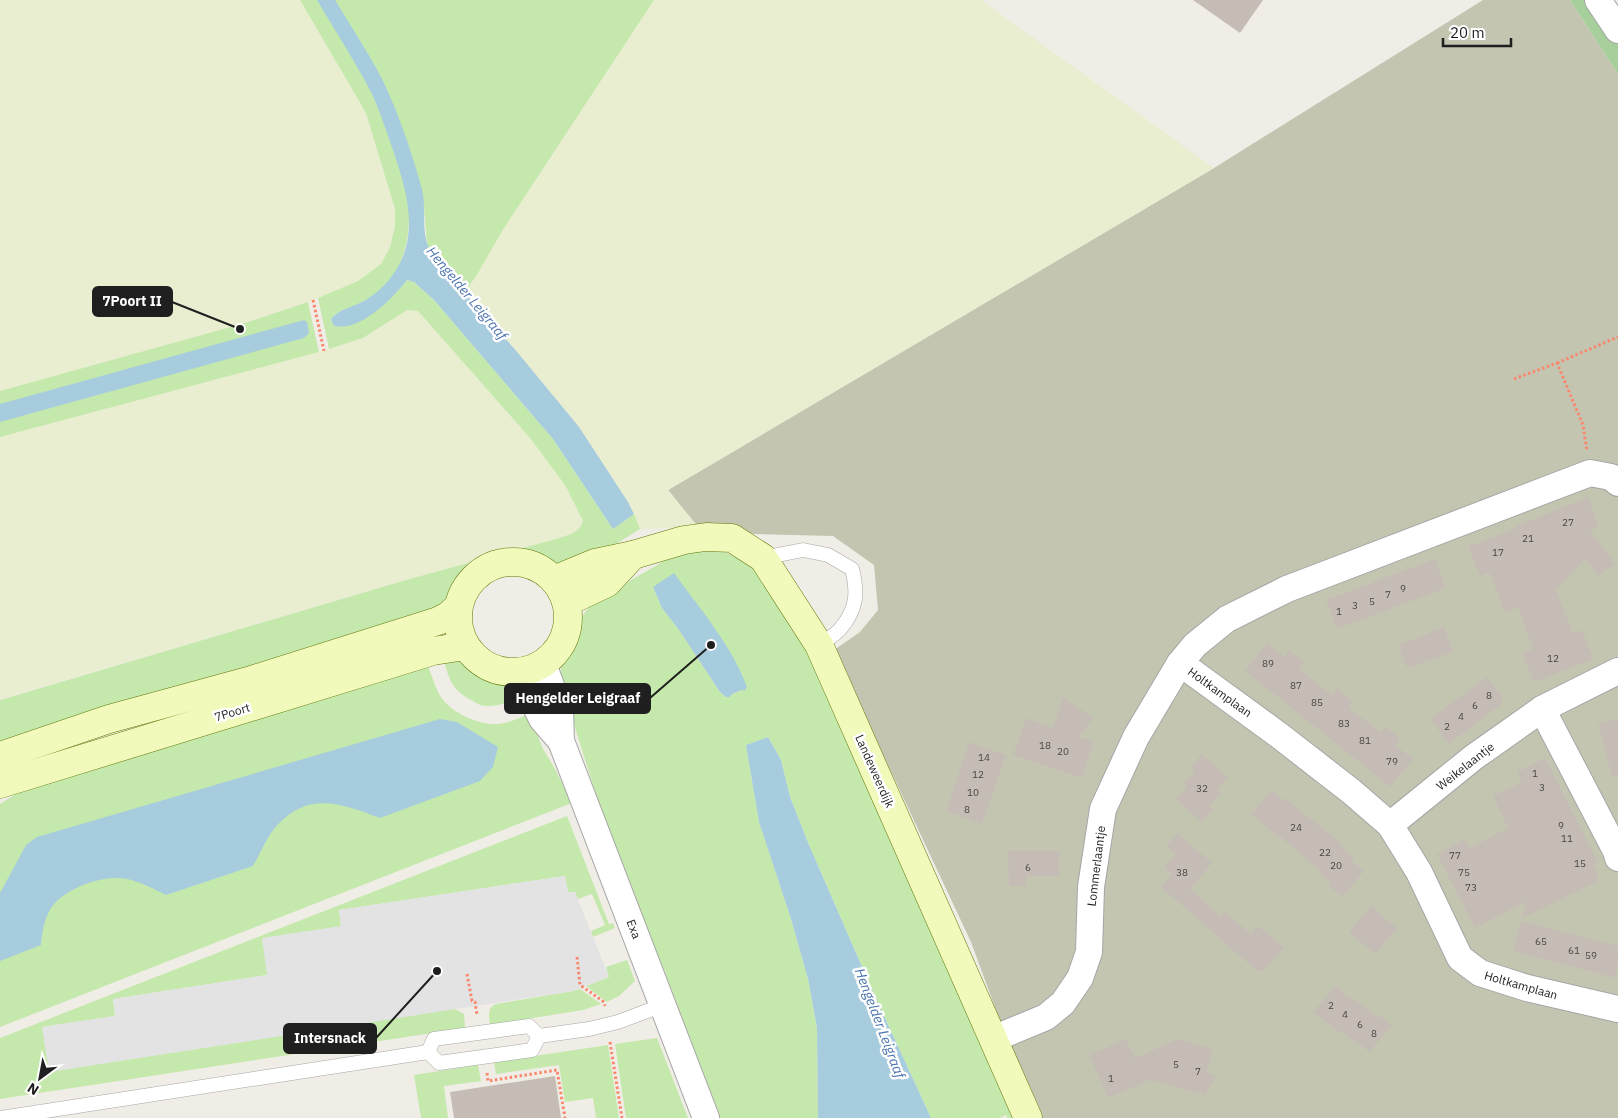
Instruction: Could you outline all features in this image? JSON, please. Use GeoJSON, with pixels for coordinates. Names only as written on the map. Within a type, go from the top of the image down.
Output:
{"type":"FeatureCollection","features":[{"type":"Feature","properties":{"kind":"street"},"geometry":{"type":"LineString","coordinates":[[1598,0],[1618,30]]}},
{"type":"Feature","properties":{"kind":"street"},"geometry":{"type":"LineString","coordinates":[[1590,473],[1611,477],[1618,483]]}},
{"type":"Feature","properties":{"kind":"street","name":"Holtkamplaan"},"geometry":{"type":"LineString","coordinates":[[1590,473],[1287,589],[1227,619],[1195,645],[1180,663],[1280,736],[1352,792],[1390,825],[1418,872],[1460,958],[1480,973],[1527,988],[1618,1009]]}},
{"type":"Feature","properties":{"kind":"street","name":"Landeweerdijk"},"geometry":{"type":"LineString","coordinates":[[560,591],[606,583],[634,555],[684,540],[706,537],[732,538],[763,558],[819,645],[1028,1118]]}},
{"type":"Feature","properties":{"kind":"street"},"geometry":{"type":"LineString","coordinates":[[518,562],[538,567],[560,591],[569,620],[565,638],[556,653],[531,668],[498,671],[479,661],[465,646],[457,620],[458,607],[466,588],[479,573],[498,564],[518,562]]}},
{"type":"Feature","properties":{"kind":"street","name":"7Poort"},"geometry":{"type":"LineString","coordinates":[[0,756],[109,719],[248,681],[438,621],[448,616],[458,607]]}},
{"type":"Feature","properties":{"kind":"street","name":"7Poort"},"geometry":{"type":"LineString","coordinates":[[0,784],[433,651],[465,646]]}},
{"type":"Feature","properties":{"kind":"street","name":"Lommerlaantje"},"geometry":{"type":"LineString","coordinates":[[993,1039],[1046,1017],[1063,1003],[1080,978],[1089,952],[1091,887],[1103,809],[1136,737],[1180,663]]}},
{"type":"Feature","properties":{"kind":"street","name":"Exa"},"geometry":{"type":"LineString","coordinates":[[531,668],[542,719],[561,741],[706,1118]]}},
{"type":"Feature","properties":{"kind":"street","name":"Weikelaantje"},"geometry":{"type":"LineString","coordinates":[[1390,825],[1474,757],[1542,709],[1618,671]]}},
{"type":"Feature","properties":{"kind":"street"},"geometry":{"type":"LineString","coordinates":[[1542,709],[1618,858]]}},
{"type":"Feature","properties":{"kind":"lane"},"geometry":{"type":"LineString","coordinates":[[763,558],[803,550],[828,555],[852,569],[856,586],[854,606],[841,629],[819,645]]}},
{"type":"Feature","properties":{"kind":"lane"},"geometry":{"type":"LineString","coordinates":[[538,1036],[589,1029],[613,1023],[663,1005]]}},
{"type":"Feature","properties":{"kind":"lane"},"geometry":{"type":"LineString","coordinates":[[428,1052],[434,1039],[529,1026],[538,1036]]}},
{"type":"Feature","properties":{"kind":"lane"},"geometry":{"type":"LineString","coordinates":[[428,1052],[439,1063],[532,1050],[538,1036]]}},
{"type":"Feature","properties":{"kind":"lane"},"geometry":{"type":"LineString","coordinates":[[0,1118],[428,1052]]}},
{"type":"Feature","properties":{"kind":"path"},"geometry":{"type":"LineString","coordinates":[[313,300],[324,351]]}},
{"type":"Feature","properties":{"kind":"path"},"geometry":{"type":"LineString","coordinates":[[1514,379],[1618,337]]}},
{"type":"Feature","properties":{"kind":"path"},"geometry":{"type":"LineString","coordinates":[[1557,363],[1583,425],[1590,473]]}},
{"type":"Feature","properties":{"kind":"shaded area"},"geometry":{"type":"Polygon","coordinates":[[[0,0],[300,0],[366,113],[395,209],[395,226],[390,247],[382,264],[358,281],[308,302],[245,323],[0,391],[0,0]]]}},
{"type":"Feature","properties":{"kind":"shaded area"},"geometry":{"type":"Polygon","coordinates":[[[654,0],[981,0],[1214,168],[668,490],[698,527],[640,529],[628,502],[579,427],[465,292],[504,228],[654,0]]]}},
{"type":"Feature","properties":{"kind":"shaded area"},"geometry":{"type":"Polygon","coordinates":[[[1483,0],[1570,0],[1618,74],[1618,1118],[1039,1118],[1021,1078],[971,942],[834,650],[860,632],[878,610],[874,565],[833,536],[754,534],[698,527],[668,490],[1214,168],[1483,0]]]}},
{"type":"Feature","properties":{"kind":"shaded area"},"geometry":{"type":"Polygon","coordinates":[[[407,309],[418,311],[530,438],[565,485],[583,521],[582,527],[575,532],[556,539],[406,580],[0,699],[0,437],[329,349],[363,338],[407,309]]]}},
{"type":"Feature","properties":{"kind":"shaded area"},"geometry":{"type":"Polygon","coordinates":[[[565,876],[568,892],[575,892],[609,977],[573,991],[49,1072],[42,1027],[115,1016],[113,999],[267,975],[262,938],[341,926],[339,910],[565,876]]]}},
{"type":"Feature","properties":{"kind":"green space"},"geometry":{"type":"Polygon","coordinates":[[[300,0],[654,0],[504,228],[465,292],[427,246],[424,207],[409,208],[405,251],[394,275],[374,295],[361,303],[341,311],[331,319],[334,326],[354,323],[384,304],[407,280],[414,282],[434,300],[553,439],[613,529],[634,514],[640,529],[605,551],[556,564],[520,555],[506,555],[490,559],[469,572],[453,597],[441,608],[0,753],[0,700],[406,580],[556,539],[573,533],[583,521],[565,485],[530,438],[418,311],[407,310],[363,338],[329,349],[318,298],[358,281],[381,264],[390,247],[395,226],[395,209],[366,113],[300,0]]]}},
{"type":"Feature","properties":{"kind":"green space"},"geometry":{"type":"Polygon","coordinates":[[[1570,0],[1592,0],[1618,40],[1618,74],[1570,0]]]}},
{"type":"Feature","properties":{"kind":"green space"},"geometry":{"type":"Polygon","coordinates":[[[308,302],[319,352],[0,437],[0,391],[245,323],[308,302]]]}},
{"type":"Feature","properties":{"kind":"green space"},"geometry":{"type":"Polygon","coordinates":[[[710,549],[722,551],[738,558],[756,571],[814,661],[1018,1118],[1007,1118],[1006,1115],[1000,1118],[931,1118],[873,992],[809,845],[790,797],[781,760],[768,737],[746,745],[759,822],[791,919],[808,979],[817,1028],[818,1118],[720,1118],[666,975],[605,823],[559,677],[566,649],[576,624],[593,602],[671,557],[692,551],[710,549]],[[653,587],[662,608],[720,692],[726,697],[730,697],[732,694],[742,690],[653,587]]]}},
{"type":"Feature","properties":{"kind":"green space"},"geometry":{"type":"Polygon","coordinates":[[[443,658],[464,661],[487,670],[508,683],[522,698],[492,706],[476,703],[460,693],[452,684],[443,658]]]}},
{"type":"Feature","properties":{"kind":"green space"},"geometry":{"type":"Polygon","coordinates":[[[427,664],[436,688],[443,700],[454,710],[467,717],[488,724],[499,724],[529,714],[543,749],[572,803],[0,1027],[0,804],[33,783],[427,664]]]}},
{"type":"Feature","properties":{"kind":"green space"},"geometry":{"type":"Polygon","coordinates":[[[567,816],[609,924],[613,923],[615,928],[593,937],[591,931],[605,925],[592,894],[578,899],[575,892],[568,893],[565,876],[339,910],[341,926],[267,975],[113,999],[115,1016],[42,1027],[455,1009],[464,1014],[465,1028],[0,1099],[0,1038],[567,816]]]}},
{"type":"Feature","properties":{"kind":"green space"},"geometry":{"type":"Polygon","coordinates":[[[627,960],[635,981],[619,996],[607,1002],[586,986],[609,977],[606,967],[627,960]]]}},
{"type":"Feature","properties":{"kind":"green space"},"geometry":{"type":"Polygon","coordinates":[[[580,989],[601,1004],[583,1010],[490,1025],[490,1010],[496,1004],[580,989]]]}},
{"type":"Feature","properties":{"kind":"green space"},"geometry":{"type":"Polygon","coordinates":[[[657,1038],[688,1118],[626,1118],[615,1044],[657,1038]]]}},
{"type":"Feature","properties":{"kind":"green space"},"geometry":{"type":"Polygon","coordinates":[[[608,1045],[619,1118],[596,1118],[593,1098],[565,1102],[559,1065],[496,1074],[494,1062],[608,1045]]]}},
{"type":"Feature","properties":{"kind":"green space"},"geometry":{"type":"Polygon","coordinates":[[[478,1065],[481,1081],[444,1086],[448,1118],[421,1118],[414,1075],[478,1065]]]}},
{"type":"Feature","properties":{"kind":"water"},"geometry":{"type":"Polygon","coordinates":[[[317,0],[335,0],[386,88],[404,131],[422,189],[426,238],[431,252],[579,427],[628,502],[634,514],[613,529],[553,439],[434,300],[414,282],[407,280],[393,296],[365,319],[344,327],[334,326],[331,319],[334,316],[340,311],[370,297],[394,273],[402,259],[407,244],[409,214],[399,168],[371,92],[317,0]]]}},
{"type":"Feature","properties":{"kind":"water"},"geometry":{"type":"Polygon","coordinates":[[[304,320],[307,322],[309,333],[304,338],[0,422],[0,404],[304,320]]]}},
{"type":"Feature","properties":{"kind":"water"},"geometry":{"type":"Polygon","coordinates":[[[674,573],[724,642],[747,687],[744,691],[732,694],[730,697],[726,697],[720,692],[662,608],[653,587],[674,573]]]}},
{"type":"Feature","properties":{"kind":"water"},"geometry":{"type":"Polygon","coordinates":[[[440,719],[457,722],[498,747],[493,767],[480,781],[380,818],[338,805],[311,804],[286,817],[274,829],[253,866],[166,895],[127,879],[107,879],[85,884],[65,894],[51,908],[44,926],[41,945],[0,961],[0,893],[26,845],[37,837],[440,719]]]}},
{"type":"Feature","properties":{"kind":"water"},"geometry":{"type":"Polygon","coordinates":[[[768,737],[781,760],[790,797],[809,845],[873,992],[931,1118],[818,1118],[817,1028],[808,979],[791,919],[759,822],[746,745],[768,737]]]}},
{"type":"Feature","properties":{"kind":"building"},"geometry":{"type":"Polygon","coordinates":[[[1193,0],[1263,0],[1240,33],[1193,0]]]}},
{"type":"Feature","properties":{"kind":"building"},"geometry":{"type":"Polygon","coordinates":[[[1588,497],[1599,527],[1590,530],[1615,564],[1598,576],[1585,559],[1556,590],[1573,633],[1582,630],[1594,659],[1534,682],[1522,653],[1533,649],[1518,607],[1505,613],[1489,572],[1480,576],[1468,547],[1588,497]]]}},
{"type":"Feature","properties":{"kind":"building"},"geometry":{"type":"Polygon","coordinates":[[[1435,559],[1446,588],[1337,629],[1326,600],[1435,559]]]}},
{"type":"Feature","properties":{"kind":"building"},"geometry":{"type":"Polygon","coordinates":[[[1444,627],[1453,652],[1407,668],[1398,645],[1444,627]]]}},
{"type":"Feature","properties":{"kind":"building"},"geometry":{"type":"Polygon","coordinates":[[[1267,643],[1284,657],[1289,650],[1305,663],[1299,669],[1332,695],[1337,688],[1353,701],[1348,707],[1380,732],[1385,726],[1401,739],[1395,745],[1413,759],[1390,787],[1245,671],[1267,643]]]}},
{"type":"Feature","properties":{"kind":"building"},"geometry":{"type":"Polygon","coordinates":[[[1487,677],[1502,697],[1502,704],[1449,744],[1430,719],[1487,677]]]}},
{"type":"Feature","properties":{"kind":"building"},"geometry":{"type":"Polygon","coordinates":[[[1063,697],[1093,718],[1079,737],[1094,742],[1082,778],[1013,755],[1026,718],[1053,728],[1063,697]]]}},
{"type":"Feature","properties":{"kind":"building"},"geometry":{"type":"Polygon","coordinates":[[[1618,719],[1618,776],[1612,777],[1598,724],[1618,719]]]}},
{"type":"Feature","properties":{"kind":"building"},"geometry":{"type":"Polygon","coordinates":[[[969,742],[1006,755],[982,824],[946,811],[969,742]]]}},
{"type":"Feature","properties":{"kind":"building"},"geometry":{"type":"Polygon","coordinates":[[[1202,754],[1228,777],[1217,790],[1221,793],[1209,806],[1213,809],[1202,822],[1176,799],[1187,786],[1184,783],[1195,770],[1191,767],[1202,754]]]}},
{"type":"Feature","properties":{"kind":"building"},"geometry":{"type":"Polygon","coordinates":[[[1545,758],[1598,862],[1593,864],[1598,874],[1598,881],[1521,919],[1526,902],[1475,928],[1437,854],[1465,839],[1470,848],[1508,828],[1493,796],[1522,782],[1517,772],[1545,758]]]}},
{"type":"Feature","properties":{"kind":"building"},"geometry":{"type":"Polygon","coordinates":[[[1272,790],[1342,844],[1341,846],[1354,858],[1351,860],[1364,871],[1342,897],[1329,886],[1331,883],[1318,872],[1320,871],[1251,814],[1272,790]]]}},
{"type":"Feature","properties":{"kind":"building"},"geometry":{"type":"Polygon","coordinates":[[[1178,833],[1212,863],[1190,889],[1220,916],[1224,911],[1251,934],[1258,926],[1284,948],[1264,971],[1257,971],[1161,887],[1172,874],[1164,867],[1175,854],[1166,846],[1178,833]]]}},
{"type":"Feature","properties":{"kind":"building"},"geometry":{"type":"Polygon","coordinates":[[[1008,851],[1059,851],[1059,876],[1026,876],[1026,886],[1009,886],[1008,851]]]}},
{"type":"Feature","properties":{"kind":"building"},"geometry":{"type":"Polygon","coordinates":[[[1371,906],[1397,928],[1375,954],[1349,932],[1371,906]]]}},
{"type":"Feature","properties":{"kind":"building"},"geometry":{"type":"Polygon","coordinates":[[[1521,921],[1618,946],[1618,965],[1615,978],[1513,951],[1521,921]]]}},
{"type":"Feature","properties":{"kind":"building"},"geometry":{"type":"Polygon","coordinates":[[[1336,986],[1349,998],[1350,996],[1392,1026],[1369,1052],[1313,1012],[1336,986]]]}},
{"type":"Feature","properties":{"kind":"building"},"geometry":{"type":"Polygon","coordinates":[[[1126,1039],[1135,1058],[1178,1039],[1213,1049],[1206,1073],[1216,1076],[1205,1095],[1150,1080],[1108,1098],[1089,1055],[1126,1039]]]}},
{"type":"Feature","properties":{"kind":"building"},"geometry":{"type":"Polygon","coordinates":[[[555,1076],[561,1118],[454,1118],[450,1092],[555,1076]]]}},
{"type":"Feature","properties":{"kind":"place","name":"7Poort II"},"geometry":{"type":"Point","coordinates":[240,329]}},
{"type":"Feature","properties":{"kind":"place","name":"Hengelder Leigraaf"},"geometry":{"type":"Point","coordinates":[711,645]}},
{"type":"Feature","properties":{"kind":"place","name":"Intersnack"},"geometry":{"type":"Point","coordinates":[437,971]}}]}
